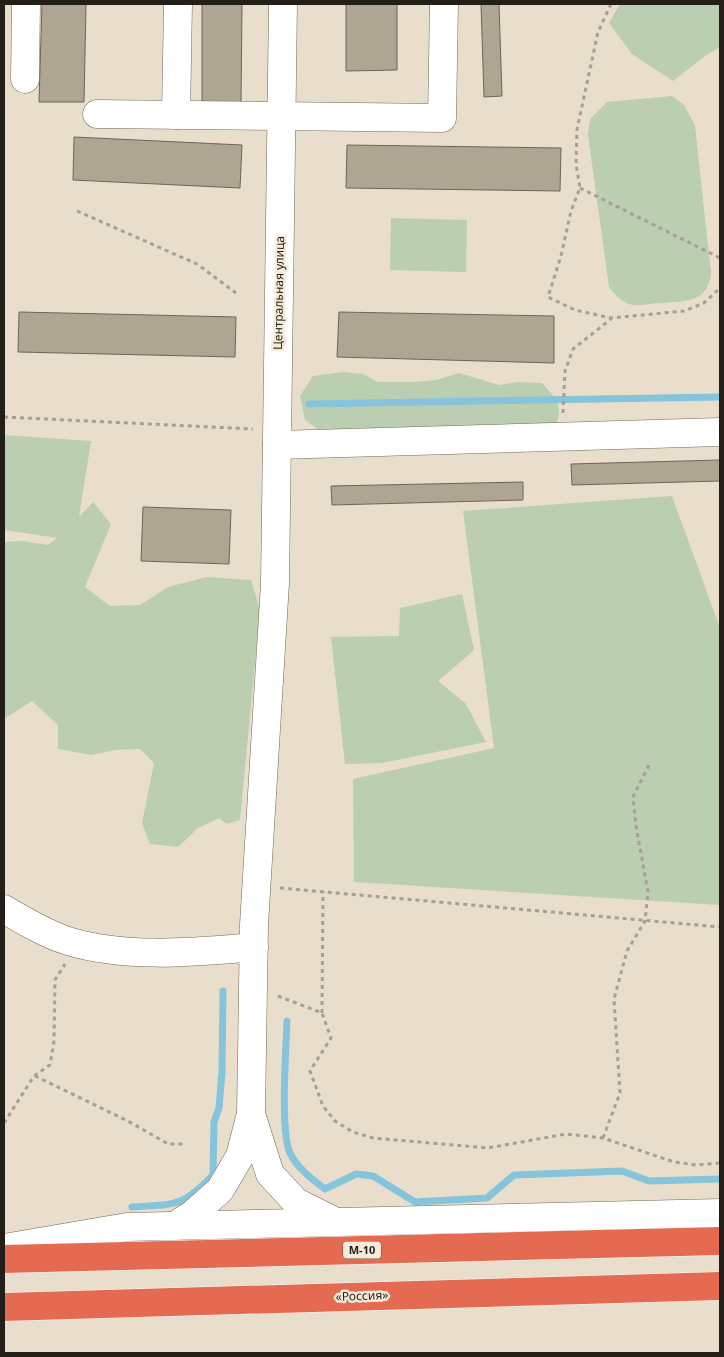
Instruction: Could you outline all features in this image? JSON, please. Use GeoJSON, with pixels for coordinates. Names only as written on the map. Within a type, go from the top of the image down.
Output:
{"type":"FeatureCollection","features":[{"type":"Feature","properties":{"kind":"highway","name":"М-10"},"geometry":{"type":"LineString","coordinates":[[4,1259],[720,1241]]}},
{"type":"Feature","properties":{"kind":"highway","name":"«Россия»"},"geometry":{"type":"LineString","coordinates":[[4,1306],[720,1286]]}},
{"type":"Feature","properties":{"kind":"street"},"geometry":{"type":"LineString","coordinates":[[25,80],[26,4]]}},
{"type":"Feature","properties":{"kind":"street"},"geometry":{"type":"LineString","coordinates":[[176,115],[178,4]]}},
{"type":"Feature","properties":{"kind":"street","name":"Центральная улица"},"geometry":{"type":"LineString","coordinates":[[252,1114],[256,886],[275,583],[283,4]]}},
{"type":"Feature","properties":{"kind":"street"},"geometry":{"type":"LineString","coordinates":[[97,114],[442,118],[444,4]]}},
{"type":"Feature","properties":{"kind":"street"},"geometry":{"type":"LineString","coordinates":[[277,438],[562,436],[720,432]]}},
{"type":"Feature","properties":{"kind":"street"},"geometry":{"type":"LineString","coordinates":[[4,909],[25,922],[79,944],[111,949],[187,953],[254,947]]}},
{"type":"Feature","properties":{"kind":"street"},"geometry":{"type":"LineString","coordinates":[[252,1114],[270,1174],[296,1202],[338,1222]]}},
{"type":"Feature","properties":{"kind":"street"},"geometry":{"type":"LineString","coordinates":[[174,1226],[194,1214],[220,1190],[240,1156],[252,1114]]}},
{"type":"Feature","properties":{"kind":"street"},"geometry":{"type":"LineString","coordinates":[[4,1248],[127,1228],[720,1213]]}},
{"type":"Feature","properties":{"kind":"path"},"geometry":{"type":"LineString","coordinates":[[611,4],[598,32],[577,129],[576,164],[580,188],[571,211],[562,256],[548,297],[575,310],[611,318],[684,311],[704,303],[720,288]]}},
{"type":"Feature","properties":{"kind":"path"},"geometry":{"type":"LineString","coordinates":[[580,188],[720,258]]}},
{"type":"Feature","properties":{"kind":"path"},"geometry":{"type":"LineString","coordinates":[[77,211],[197,264],[236,293]]}},
{"type":"Feature","properties":{"kind":"path"},"geometry":{"type":"LineString","coordinates":[[562,436],[565,371],[573,349],[611,318]]}},
{"type":"Feature","properties":{"kind":"path"},"geometry":{"type":"LineString","coordinates":[[4,417],[277,438]]}},
{"type":"Feature","properties":{"kind":"path"},"geometry":{"type":"LineString","coordinates":[[603,1138],[620,1093],[614,999],[627,951],[645,921],[648,892],[636,826],[633,797],[650,764]]}},
{"type":"Feature","properties":{"kind":"path"},"geometry":{"type":"LineString","coordinates":[[256,886],[720,927]]}},
{"type":"Feature","properties":{"kind":"path"},"geometry":{"type":"LineString","coordinates":[[322,891],[322,1012],[331,1038],[310,1071],[323,1106],[335,1121],[353,1132],[373,1138],[488,1148],[566,1134],[603,1138],[674,1162],[696,1165],[720,1163]]}},
{"type":"Feature","properties":{"kind":"path"},"geometry":{"type":"LineString","coordinates":[[4,1123],[34,1076],[50,1065],[54,1041],[54,980],[79,944]]}},
{"type":"Feature","properties":{"kind":"path"},"geometry":{"type":"LineString","coordinates":[[254,986],[322,1012]]}},
{"type":"Feature","properties":{"kind":"path"},"geometry":{"type":"LineString","coordinates":[[34,1076],[128,1121],[168,1144],[186,1144]]}},
{"type":"Feature","properties":{"kind":"green space"},"geometry":{"type":"Polygon","coordinates":[[[620,4],[720,4],[720,47],[673,81],[632,54],[609,23],[620,4]]]}},
{"type":"Feature","properties":{"kind":"green space"},"geometry":{"type":"Polygon","coordinates":[[[672,96],[685,106],[695,126],[711,273],[705,290],[700,295],[687,301],[634,305],[620,299],[609,287],[588,135],[590,119],[607,102],[672,96]]]}},
{"type":"Feature","properties":{"kind":"green space"},"geometry":{"type":"Polygon","coordinates":[[[391,218],[467,220],[466,272],[390,270],[391,218]]]}},
{"type":"Feature","properties":{"kind":"green space"},"geometry":{"type":"Polygon","coordinates":[[[343,372],[363,374],[378,382],[436,380],[459,373],[499,385],[517,382],[542,383],[558,403],[558,419],[555,427],[539,429],[522,424],[493,428],[322,432],[305,420],[300,396],[313,376],[343,372]]]}},
{"type":"Feature","properties":{"kind":"green space"},"geometry":{"type":"Polygon","coordinates":[[[4,435],[91,441],[79,517],[93,502],[111,524],[85,587],[110,606],[140,605],[168,587],[206,577],[251,580],[260,610],[240,820],[227,824],[219,818],[198,828],[178,847],[150,844],[142,823],[154,763],[140,749],[115,750],[91,755],[58,749],[58,725],[32,701],[4,719],[4,542],[23,541],[48,545],[57,538],[4,530],[4,435]]]}},
{"type":"Feature","properties":{"kind":"green space"},"geometry":{"type":"Polygon","coordinates":[[[672,496],[720,628],[720,905],[354,882],[353,779],[494,748],[463,511],[672,496]]]}},
{"type":"Feature","properties":{"kind":"green space"},"geometry":{"type":"Polygon","coordinates":[[[462,594],[474,650],[438,681],[466,704],[486,742],[382,763],[345,764],[331,637],[399,636],[400,608],[462,594]]]}},
{"type":"Feature","properties":{"kind":"building"},"geometry":{"type":"Polygon","coordinates":[[[42,4],[86,4],[84,102],[39,102],[42,4]]]}},
{"type":"Feature","properties":{"kind":"building"},"geometry":{"type":"Polygon","coordinates":[[[202,4],[242,4],[241,103],[202,103],[202,4]]]}},
{"type":"Feature","properties":{"kind":"building"},"geometry":{"type":"Polygon","coordinates":[[[346,4],[397,4],[397,70],[346,71],[346,4]]]}},
{"type":"Feature","properties":{"kind":"building"},"geometry":{"type":"Polygon","coordinates":[[[481,4],[499,4],[502,96],[484,97],[481,4]]]}},
{"type":"Feature","properties":{"kind":"building"},"geometry":{"type":"Polygon","coordinates":[[[74,137],[242,145],[240,188],[73,180],[74,137]]]}},
{"type":"Feature","properties":{"kind":"building"},"geometry":{"type":"Polygon","coordinates":[[[347,145],[561,148],[560,191],[346,188],[347,145]]]}},
{"type":"Feature","properties":{"kind":"building"},"geometry":{"type":"Polygon","coordinates":[[[19,312],[236,317],[235,357],[18,352],[19,312]]]}},
{"type":"Feature","properties":{"kind":"building"},"geometry":{"type":"Polygon","coordinates":[[[339,312],[554,316],[554,363],[337,357],[339,312]]]}},
{"type":"Feature","properties":{"kind":"building"},"geometry":{"type":"Polygon","coordinates":[[[720,460],[720,481],[572,485],[571,464],[720,460]]]}},
{"type":"Feature","properties":{"kind":"building"},"geometry":{"type":"Polygon","coordinates":[[[523,482],[523,500],[332,505],[331,486],[523,482]]]}},
{"type":"Feature","properties":{"kind":"building"},"geometry":{"type":"Polygon","coordinates":[[[143,507],[231,510],[229,564],[141,561],[143,507]]]}},
{"type":"Feature","properties":{"kind":"waterway"},"geometry":{"type":"LineString","coordinates":[[309,404],[720,397]]}},
{"type":"Feature","properties":{"kind":"waterway"},"geometry":{"type":"LineString","coordinates":[[132,1207],[168,1204],[185,1199],[213,1175],[214,1122],[219,1108],[222,1072],[223,991]]}},
{"type":"Feature","properties":{"kind":"waterway"},"geometry":{"type":"LineString","coordinates":[[287,1021],[284,1090],[287,1142],[290,1153],[297,1164],[325,1189],[356,1174],[373,1176],[415,1202],[487,1198],[514,1175],[622,1171],[649,1181],[720,1179]]}}]}
